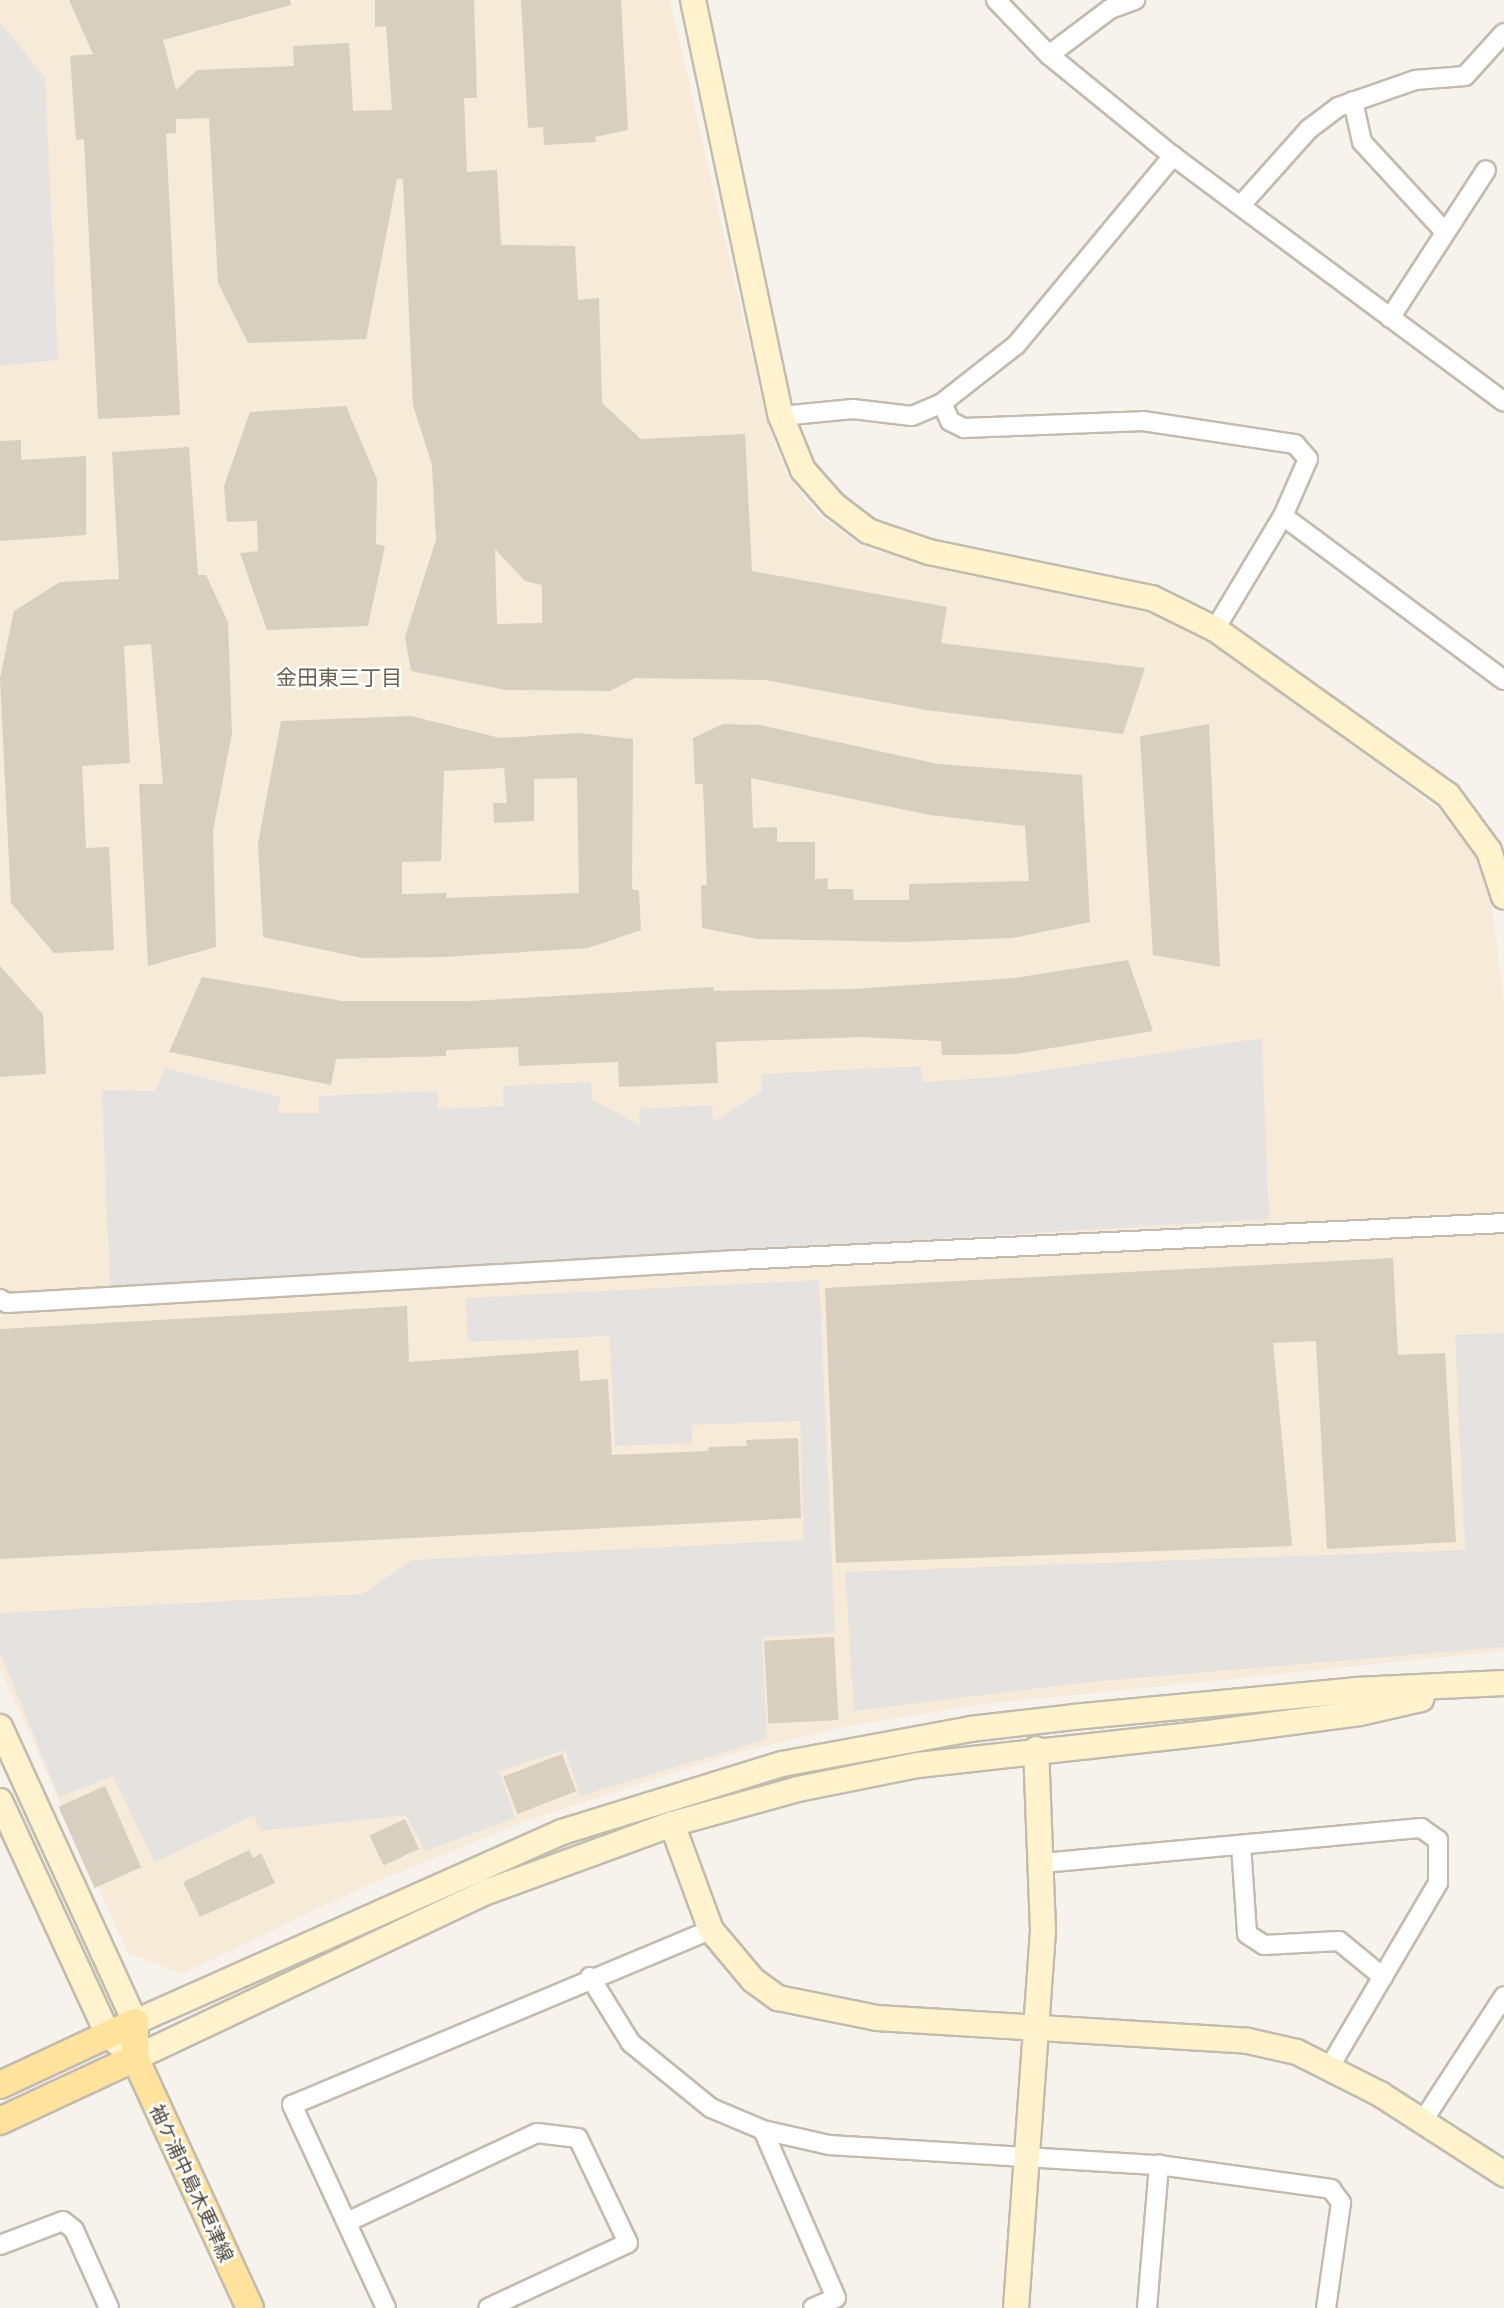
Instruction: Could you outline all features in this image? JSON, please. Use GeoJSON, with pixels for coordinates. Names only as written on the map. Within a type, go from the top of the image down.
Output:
{"type":"FeatureCollection","features":[{"type":"Feature","properties":{"kind":"main road"},"geometry":{"type":"LineString","coordinates":[[0,2085],[135,2022]]}},
{"type":"Feature","properties":{"kind":"main road","name":"袖ケ浦中島木更津線"},"geometry":{"type":"LineString","coordinates":[[135,2022],[135,2058],[250,2308]]}},
{"type":"Feature","properties":{"kind":"main road"},"geometry":{"type":"LineString","coordinates":[[0,2120],[135,2058]]}},
{"type":"Feature","properties":{"kind":"street"},"geometry":{"type":"LineString","coordinates":[[693,0],[782,416],[803,470],[834,505],[868,531],[929,552],[1152,598],[1215,629],[1448,795],[1489,851],[1504,897]]}},
{"type":"Feature","properties":{"kind":"street"},"geometry":{"type":"LineString","coordinates":[[996,0],[1049,55],[1173,156],[1504,402]]}},
{"type":"Feature","properties":{"kind":"street"},"geometry":{"type":"LineString","coordinates":[[1049,55],[1110,9],[1135,0]]}},
{"type":"Feature","properties":{"kind":"street"},"geometry":{"type":"LineString","coordinates":[[1241,205],[1309,129],[1353,101],[1415,80],[1465,76],[1504,33]]}},
{"type":"Feature","properties":{"kind":"street"},"geometry":{"type":"LineString","coordinates":[[1353,101],[1362,142],[1445,232]]}},
{"type":"Feature","properties":{"kind":"street"},"geometry":{"type":"LineString","coordinates":[[782,416],[853,408],[912,416],[942,403],[1016,345],[1173,156]]}},
{"type":"Feature","properties":{"kind":"street"},"geometry":{"type":"LineString","coordinates":[[1390,318],[1486,170]]}},
{"type":"Feature","properties":{"kind":"street"},"geometry":{"type":"LineString","coordinates":[[942,403],[950,421],[964,428],[1143,421],[1295,444],[1308,459],[1283,516],[1215,629]]}},
{"type":"Feature","properties":{"kind":"street"},"geometry":{"type":"LineString","coordinates":[[1283,516],[1504,680]]}},
{"type":"Feature","properties":{"kind":"street"},"geometry":{"type":"LineString","coordinates":[[0,1299],[7,1303],[737,1260],[1504,1223]]}},
{"type":"Feature","properties":{"kind":"street"},"geometry":{"type":"LineString","coordinates":[[0,1727],[135,2022],[562,1832],[782,1764],[970,1729],[1356,1690],[1504,1683]]}},
{"type":"Feature","properties":{"kind":"street"},"geometry":{"type":"LineString","coordinates":[[0,1803],[108,2035],[135,2058],[489,1891],[672,1824],[797,1789],[1036,1749],[1360,1713],[1476,1686]]}},
{"type":"Feature","properties":{"kind":"street"},"geometry":{"type":"LineString","coordinates":[[1016,2308],[1038,2026],[1043,1863],[1036,1749]]}},
{"type":"Feature","properties":{"kind":"street"},"geometry":{"type":"LineString","coordinates":[[672,1824],[711,1930],[753,1980],[778,1998],[808,2007],[877,2018],[1248,2041],[1330,2066],[1504,2174]]}},
{"type":"Feature","properties":{"kind":"street"},"geometry":{"type":"LineString","coordinates":[[1043,1863],[1421,1828],[1438,1840],[1438,1882],[1330,2066]]}},
{"type":"Feature","properties":{"kind":"street"},"geometry":{"type":"LineString","coordinates":[[1241,1845],[1247,1934],[1265,1945],[1339,1941],[1383,1977]]}},
{"type":"Feature","properties":{"kind":"street"},"geometry":{"type":"LineString","coordinates":[[386,2308],[292,2105],[590,1976],[711,1930]]}},
{"type":"Feature","properties":{"kind":"street"},"geometry":{"type":"LineString","coordinates":[[590,1976],[631,2043],[711,2108],[763,2130],[829,2145],[1159,2165],[1331,2189],[1341,2203],[1326,2308]]}},
{"type":"Feature","properties":{"kind":"street"},"geometry":{"type":"LineString","coordinates":[[1422,2122],[1504,1996]]}},
{"type":"Feature","properties":{"kind":"street"},"geometry":{"type":"LineString","coordinates":[[763,2130],[838,2303],[813,2308]]}},
{"type":"Feature","properties":{"kind":"street"},"geometry":{"type":"LineString","coordinates":[[347,2222],[537,2133],[578,2138],[628,2243],[488,2308]]}},
{"type":"Feature","properties":{"kind":"street"},"geometry":{"type":"LineString","coordinates":[[1147,2308],[1159,2165]]}},
{"type":"Feature","properties":{"kind":"street"},"geometry":{"type":"LineString","coordinates":[[0,2245],[63,2221],[74,2230],[109,2308]]}},
{"type":"Feature","properties":{"kind":"shaded area"},"geometry":{"type":"Polygon","coordinates":[[[0,0],[670,0],[765,414],[786,474],[820,516],[866,549],[1141,603],[1239,661],[1436,808],[1468,839],[1489,885],[1504,998],[1504,1651],[984,1704],[849,1726],[736,1753],[528,1820],[359,1889],[182,1974],[128,1953],[0,1669],[0,0]]]}},
{"type":"Feature","properties":{"kind":"shaded area"},"geometry":{"type":"Polygon","coordinates":[[[0,22],[45,78],[58,360],[0,366],[0,22]]]}},
{"type":"Feature","properties":{"kind":"shaded area"},"geometry":{"type":"Polygon","coordinates":[[[1262,1038],[1269,1219],[110,1288],[102,1090],[156,1091],[165,1068],[281,1097],[277,1113],[319,1113],[319,1096],[437,1091],[438,1109],[504,1106],[503,1086],[591,1082],[592,1100],[640,1125],[639,1109],[712,1105],[713,1122],[762,1091],[761,1074],[921,1066],[923,1082],[1001,1077],[1262,1038]]]}},
{"type":"Feature","properties":{"kind":"shaded area"},"geometry":{"type":"Polygon","coordinates":[[[819,1280],[835,1633],[762,1637],[767,1739],[580,1796],[565,1750],[499,1771],[515,1818],[425,1851],[406,1815],[261,1831],[254,1815],[155,1862],[113,1776],[59,1797],[0,1652],[0,1613],[362,1594],[412,1560],[804,1540],[800,1421],[692,1425],[692,1443],[615,1446],[610,1336],[468,1342],[466,1298],[819,1280]]]}},
{"type":"Feature","properties":{"kind":"shaded area"},"geometry":{"type":"Polygon","coordinates":[[[1504,1333],[1504,1647],[1090,1682],[854,1711],[845,1572],[1465,1550],[1455,1335],[1504,1333]]]}},
{"type":"Feature","properties":{"kind":"building"},"geometry":{"type":"Polygon","coordinates":[[[69,0],[290,0],[291,5],[163,40],[176,90],[197,70],[294,66],[293,46],[349,43],[353,111],[392,110],[386,26],[375,27],[375,0],[474,0],[477,98],[464,98],[467,172],[497,170],[501,245],[575,246],[578,300],[599,298],[602,403],[641,439],[745,434],[752,571],[947,607],[941,643],[1145,668],[1123,734],[926,710],[765,680],[635,678],[610,691],[506,690],[411,671],[405,637],[436,540],[432,465],[413,405],[403,179],[397,179],[366,339],[248,343],[218,283],[209,118],[176,119],[176,133],[166,134],[180,415],[98,419],[84,139],[76,140],[70,56],[93,54],[69,0]],[[495,549],[497,624],[542,623],[542,585],[525,581],[495,549]]]}},
{"type":"Feature","properties":{"kind":"building"},"geometry":{"type":"Polygon","coordinates":[[[521,0],[621,0],[628,130],[595,137],[596,142],[544,145],[543,127],[528,128],[521,0]]]}},
{"type":"Feature","properties":{"kind":"building"},"geometry":{"type":"Polygon","coordinates":[[[346,406],[377,479],[376,544],[385,546],[368,626],[267,630],[240,553],[258,551],[257,521],[227,522],[224,486],[250,412],[346,406]]]}},
{"type":"Feature","properties":{"kind":"building"},"geometry":{"type":"Polygon","coordinates":[[[21,440],[21,460],[86,456],[86,535],[0,541],[0,441],[21,440]]]}},
{"type":"Feature","properties":{"kind":"building"},"geometry":{"type":"Polygon","coordinates":[[[189,447],[198,575],[206,575],[228,622],[232,733],[213,831],[216,947],[148,966],[139,784],[163,784],[151,644],[124,646],[130,763],[82,766],[86,848],[109,847],[114,950],[54,953],[11,903],[0,678],[14,611],[60,582],[119,579],[112,452],[189,447]]]}},
{"type":"Feature","properties":{"kind":"building"},"geometry":{"type":"Polygon","coordinates":[[[411,716],[500,738],[578,733],[633,739],[632,889],[639,891],[641,930],[588,948],[443,957],[362,958],[263,937],[258,843],[281,721],[411,716]],[[504,768],[444,771],[441,861],[402,862],[402,894],[447,893],[446,898],[579,893],[577,778],[534,779],[534,821],[494,823],[493,803],[507,803],[504,768]]]}},
{"type":"Feature","properties":{"kind":"building"},"geometry":{"type":"Polygon","coordinates":[[[723,724],[760,725],[938,764],[1082,775],[1090,922],[1012,938],[904,942],[758,939],[702,928],[701,885],[707,885],[703,784],[695,784],[693,738],[723,724]],[[751,778],[753,828],[777,827],[777,842],[815,842],[815,879],[828,878],[827,889],[853,889],[854,900],[909,900],[909,884],[1029,881],[1025,826],[930,815],[751,778]]]}},
{"type":"Feature","properties":{"kind":"building"},"geometry":{"type":"Polygon","coordinates":[[[1209,724],[1220,967],[1153,955],[1140,736],[1209,724]]]}},
{"type":"Feature","properties":{"kind":"building"},"geometry":{"type":"Polygon","coordinates":[[[1128,960],[1153,1031],[1016,1054],[942,1055],[941,1041],[861,1037],[716,1042],[718,1083],[619,1087],[618,1062],[519,1066],[518,1047],[446,1050],[446,1056],[336,1059],[331,1085],[169,1052],[202,977],[343,1001],[469,1001],[713,987],[714,991],[853,989],[1015,978],[1128,960]]]}},
{"type":"Feature","properties":{"kind":"building"},"geometry":{"type":"Polygon","coordinates":[[[0,966],[43,1014],[46,1074],[0,1077],[0,966]]]}},
{"type":"Feature","properties":{"kind":"building"},"geometry":{"type":"Polygon","coordinates":[[[1393,1258],[1398,1355],[1445,1353],[1456,1542],[1327,1549],[1316,1341],[1273,1343],[1292,1546],[836,1563],[825,1288],[1393,1258]]]}},
{"type":"Feature","properties":{"kind":"building"},"geometry":{"type":"Polygon","coordinates":[[[407,1306],[409,1362],[578,1350],[580,1381],[608,1379],[612,1455],[708,1451],[709,1447],[747,1446],[746,1440],[798,1438],[801,1518],[0,1559],[0,1329],[407,1306]]]}},
{"type":"Feature","properties":{"kind":"building"},"geometry":{"type":"Polygon","coordinates":[[[834,1637],[838,1720],[768,1724],[764,1641],[834,1637]]]}},
{"type":"Feature","properties":{"kind":"building"},"geometry":{"type":"Polygon","coordinates":[[[562,1754],[576,1791],[518,1814],[503,1777],[562,1754]]]}},
{"type":"Feature","properties":{"kind":"building"},"geometry":{"type":"Polygon","coordinates":[[[105,1786],[141,1867],[95,1888],[58,1807],[105,1786]]]}},
{"type":"Feature","properties":{"kind":"building"},"geometry":{"type":"Polygon","coordinates":[[[405,1819],[419,1849],[384,1865],[370,1835],[405,1819]]]}},
{"type":"Feature","properties":{"kind":"building"},"geometry":{"type":"Polygon","coordinates":[[[249,1850],[253,1858],[261,1853],[275,1883],[200,1917],[183,1882],[249,1850]]]}},
{"type":"Feature","properties":{"kind":"district","name":"金田東三丁目"},"geometry":{"type":"Point","coordinates":[339,677]}}]}
